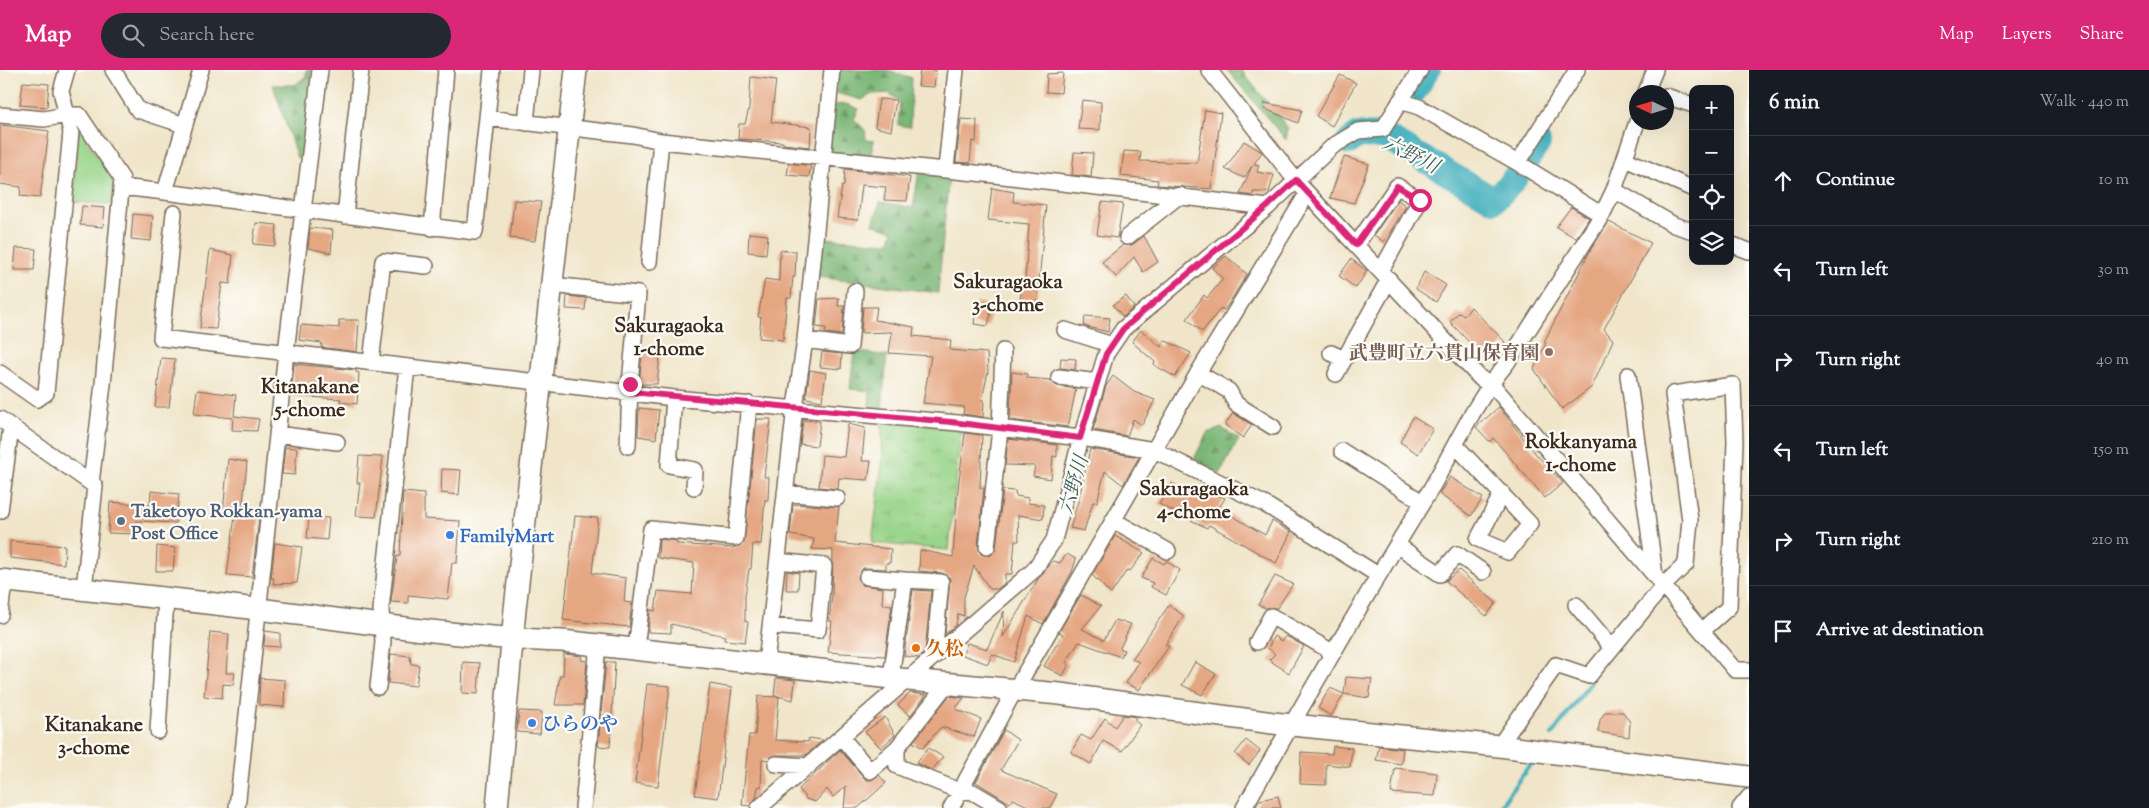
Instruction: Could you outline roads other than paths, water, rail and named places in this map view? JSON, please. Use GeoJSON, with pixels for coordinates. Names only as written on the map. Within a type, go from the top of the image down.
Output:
{"type":"FeatureCollection","features":[{"type":"Feature","properties":{"kind":"street"},"geometry":{"type":"LineString","coordinates":[[0,373],[37,399],[46,393],[71,132],[61,91],[66,70]]}},
{"type":"Feature","properties":{"kind":"street"},"geometry":{"type":"LineString","coordinates":[[113,70],[138,110],[184,125]]}},
{"type":"Feature","properties":{"kind":"street"},"geometry":{"type":"LineString","coordinates":[[165,192],[201,70]]}},
{"type":"Feature","properties":{"kind":"street"},"geometry":{"type":"LineString","coordinates":[[237,808],[257,609],[320,70]]}},
{"type":"Feature","properties":{"kind":"street"},"geometry":{"type":"LineString","coordinates":[[346,216],[361,70]]}},
{"type":"Feature","properties":{"kind":"street"},"geometry":{"type":"LineString","coordinates":[[432,228],[446,70]]}},
{"type":"Feature","properties":{"kind":"street"},"geometry":{"type":"LineString","coordinates":[[121,187],[474,232],[492,70]]}},
{"type":"Feature","properties":{"kind":"street"},"geometry":{"type":"LineString","coordinates":[[526,123],[531,70]]}},
{"type":"Feature","properties":{"kind":"street"},"geometry":{"type":"LineString","coordinates":[[497,808],[512,640],[576,70]]}},
{"type":"Feature","properties":{"kind":"street"},"geometry":{"type":"LineString","coordinates":[[766,662],[772,626],[795,407],[805,340],[832,70]]}},
{"type":"Feature","properties":{"kind":"street"},"geometry":{"type":"LineString","coordinates":[[946,170],[956,70]]}},
{"type":"Feature","properties":{"kind":"street"},"geometry":{"type":"LineString","coordinates":[[1209,70],[1300,186],[1480,378],[1496,389],[1735,670],[1749,670]]}},
{"type":"Feature","properties":{"kind":"street"},"geometry":{"type":"LineString","coordinates":[[951,808],[962,791],[978,755],[1198,373],[1300,186],[1333,146],[1358,130],[1383,129],[1420,70]]}},
{"type":"Feature","properties":{"kind":"street"},"geometry":{"type":"LineString","coordinates":[[1522,166],[1578,70]]}},
{"type":"Feature","properties":{"kind":"street"},"geometry":{"type":"LineString","coordinates":[[1651,85],[1654,70]]}},
{"type":"Feature","properties":{"kind":"street"},"geometry":{"type":"LineString","coordinates":[[1674,99],[1689,104]]}},
{"type":"Feature","properties":{"kind":"street"},"geometry":{"type":"LineString","coordinates":[[1400,101],[1419,107],[1522,166],[1602,215]]}},
{"type":"Feature","properties":{"kind":"street"},"geometry":{"type":"LineString","coordinates":[[0,115],[44,119],[67,114],[79,115],[122,179],[91,483]]}},
{"type":"Feature","properties":{"kind":"street"},"geometry":{"type":"LineString","coordinates":[[488,118],[756,152],[824,156],[1268,206]]}},
{"type":"Feature","properties":{"kind":"street"},"geometry":{"type":"LineString","coordinates":[[1244,808],[1332,652],[1456,446],[1489,384],[1507,363],[1602,215],[1614,190],[1634,130]]}},
{"type":"Feature","properties":{"kind":"street"},"geometry":{"type":"LineString","coordinates":[[650,262],[661,141]]}},
{"type":"Feature","properties":{"kind":"street"},"geometry":{"type":"LineString","coordinates":[[1625,159],[1689,187]]}},
{"type":"Feature","properties":{"kind":"street"},"geometry":{"type":"LineString","coordinates":[[759,808],[809,766],[845,740],[900,679],[934,656],[1034,570],[1054,540],[1106,354],[1123,329],[1268,206],[1300,186]]}},
{"type":"Feature","properties":{"kind":"street"},"geometry":{"type":"LineString","coordinates":[[1336,374],[1420,200],[1397,186],[1356,245]]}},
{"type":"Feature","properties":{"kind":"street"},"geometry":{"type":"LineString","coordinates":[[1614,190],[1674,225],[1689,230]]}},
{"type":"Feature","properties":{"kind":"street"},"geometry":{"type":"LineString","coordinates":[[1127,237],[1180,195]]}},
{"type":"Feature","properties":{"kind":"street"},"geometry":{"type":"LineString","coordinates":[[174,213],[161,338],[674,398],[795,407],[1083,438],[1154,450],[1266,505],[1378,575]]}},
{"type":"Feature","properties":{"kind":"street"},"geometry":{"type":"LineString","coordinates":[[1734,245],[1749,251]]}},
{"type":"Feature","properties":{"kind":"street"},"geometry":{"type":"LineString","coordinates":[[371,362],[383,261],[426,266]]}},
{"type":"Feature","properties":{"kind":"street"},"geometry":{"type":"LineString","coordinates":[[551,285],[638,294],[628,446]]}},
{"type":"Feature","properties":{"kind":"street"},"geometry":{"type":"LineString","coordinates":[[805,340],[850,346],[855,291]]}},
{"type":"Feature","properties":{"kind":"street"},"geometry":{"type":"LineString","coordinates":[[1065,330],[1112,345]]}},
{"type":"Feature","properties":{"kind":"street"},"geometry":{"type":"LineString","coordinates":[[987,548],[1000,429],[1004,351]]}},
{"type":"Feature","properties":{"kind":"street"},"geometry":{"type":"LineString","coordinates":[[1331,352],[1344,360]]}},
{"type":"Feature","properties":{"kind":"street"},"geometry":{"type":"LineString","coordinates":[[378,687],[383,642],[381,609],[407,367]]}},
{"type":"Feature","properties":{"kind":"street"},"geometry":{"type":"LineString","coordinates":[[1198,373],[1230,391],[1236,404],[1273,427]]}},
{"type":"Feature","properties":{"kind":"street"},"geometry":{"type":"LineString","coordinates":[[1628,375],[1659,580]]}},
{"type":"Feature","properties":{"kind":"street"},"geometry":{"type":"LineString","coordinates":[[1059,377],[1098,382]]}},
{"type":"Feature","properties":{"kind":"street"},"geometry":{"type":"LineString","coordinates":[[1499,746],[1556,666],[1589,676],[1612,648],[1659,580],[1686,564],[1690,520],[1673,394],[1733,385],[1735,442],[1729,607],[1702,631]]}},
{"type":"Feature","properties":{"kind":"street"},"geometry":{"type":"LineString","coordinates":[[674,398],[669,465],[695,470],[694,487]]}},
{"type":"Feature","properties":{"kind":"street"},"geometry":{"type":"LineString","coordinates":[[636,648],[651,529],[736,538],[749,404]]}},
{"type":"Feature","properties":{"kind":"street"},"geometry":{"type":"LineString","coordinates":[[5,423],[95,486],[84,589]]}},
{"type":"Feature","properties":{"kind":"street"},"geometry":{"type":"LineString","coordinates":[[0,511],[5,423]]}},
{"type":"Feature","properties":{"kind":"street"},"geometry":{"type":"LineString","coordinates":[[277,434],[337,442]]}},
{"type":"Feature","properties":{"kind":"street"},"geometry":{"type":"LineString","coordinates":[[1456,446],[1502,493]]}},
{"type":"Feature","properties":{"kind":"street"},"geometry":{"type":"LineString","coordinates":[[1342,451],[1422,502]]}},
{"type":"Feature","properties":{"kind":"street"},"geometry":{"type":"LineString","coordinates":[[785,493],[837,498]]}},
{"type":"Feature","properties":{"kind":"street"},"geometry":{"type":"LineString","coordinates":[[1113,520],[1168,551]]}},
{"type":"Feature","properties":{"kind":"street"},"geometry":{"type":"LineString","coordinates":[[1397,544],[1440,574],[1457,554],[1483,572]]}},
{"type":"Feature","properties":{"kind":"street"},"geometry":{"type":"LineString","coordinates":[[772,626],[818,630],[824,566],[778,561]]}},
{"type":"Feature","properties":{"kind":"street"},"geometry":{"type":"LineString","coordinates":[[867,577],[941,582],[934,656]]}},
{"type":"Feature","properties":{"kind":"street"},"geometry":{"type":"LineString","coordinates":[[0,615],[2,580],[257,609],[382,626],[512,640],[562,640],[766,662],[900,679],[1060,694],[1291,724],[1499,746],[1749,777]]}},
{"type":"Feature","properties":{"kind":"street"},"geometry":{"type":"LineString","coordinates":[[900,679],[905,580]]}},
{"type":"Feature","properties":{"kind":"street"},"geometry":{"type":"LineString","coordinates":[[158,731],[166,600]]}},
{"type":"Feature","properties":{"kind":"street"},"geometry":{"type":"LineString","coordinates":[[1576,605],[1612,648]]}},
{"type":"Feature","properties":{"kind":"street"},"geometry":{"type":"LineString","coordinates":[[1257,642],[1271,616],[1332,652]]}},
{"type":"Feature","properties":{"kind":"street"},"geometry":{"type":"LineString","coordinates":[[583,808],[598,644]]}},
{"type":"Feature","properties":{"kind":"street"},"geometry":{"type":"LineString","coordinates":[[845,740],[870,771],[897,748],[947,684]]}},
{"type":"Feature","properties":{"kind":"street"},"geometry":{"type":"LineString","coordinates":[[897,748],[898,766],[962,791],[973,792],[1000,808]]}},
{"type":"Feature","properties":{"kind":"street"},"geometry":{"type":"LineString","coordinates":[[776,764],[809,766]]}},
{"type":"Feature","properties":{"kind":"street"},"geometry":{"type":"LineString","coordinates":[[1740,808],[1749,797]]}},
{"type":"Feature","properties":{"kind":"waterway"},"geometry":{"type":"LineString","coordinates":[[1418,94],[1433,70]]}},
{"type":"Feature","properties":{"kind":"waterway","name":"六野川"},"geometry":{"type":"LineString","coordinates":[[1349,142],[1358,135],[1384,136],[1494,200],[1512,182],[1538,143]]}},
{"type":"Feature","properties":{"kind":"waterway"},"geometry":{"type":"LineString","coordinates":[[1552,735],[1590,683]]}},
{"type":"Feature","properties":{"kind":"waterway"},"geometry":{"type":"LineString","coordinates":[[1499,808],[1534,759]]}},
{"type":"Feature","properties":{"kind":"place","name":"武豊町立六貫山保育園"},"geometry":{"type":"Point","coordinates":[1549,352]}},
{"type":"Feature","properties":{"kind":"place","name":"Taketoyo Rokkan-yama Post Office"},"geometry":{"type":"Point","coordinates":[121,521]}},
{"type":"Feature","properties":{"kind":"place","name":"FamilyMart"},"geometry":{"type":"Point","coordinates":[450,535]}},
{"type":"Feature","properties":{"kind":"place","name":"久松"},"geometry":{"type":"Point","coordinates":[916,648]}},
{"type":"Feature","properties":{"kind":"place","name":"ひらのや"},"geometry":{"type":"Point","coordinates":[532,723]}},
{"type":"Feature","properties":{"kind":"district","name":"Sakuragaoka 3-chome"},"geometry":{"type":"Point","coordinates":[1008,292]}},
{"type":"Feature","properties":{"kind":"district","name":"Sakuragaoka 1-chome"},"geometry":{"type":"Point","coordinates":[669,336]}},
{"type":"Feature","properties":{"kind":"district","name":"Kitanakane 5-chome"},"geometry":{"type":"Point","coordinates":[310,398]}},
{"type":"Feature","properties":{"kind":"district","name":"Rokkanyama 1-chome"},"geometry":{"type":"Point","coordinates":[1581,452]}},
{"type":"Feature","properties":{"kind":"district","name":"Sakuragaoka 4-chome"},"geometry":{"type":"Point","coordinates":[1194,500]}},
{"type":"Feature","properties":{"kind":"district","name":"Kitanakane 3-chome"},"geometry":{"type":"Point","coordinates":[94,736]}}]}
